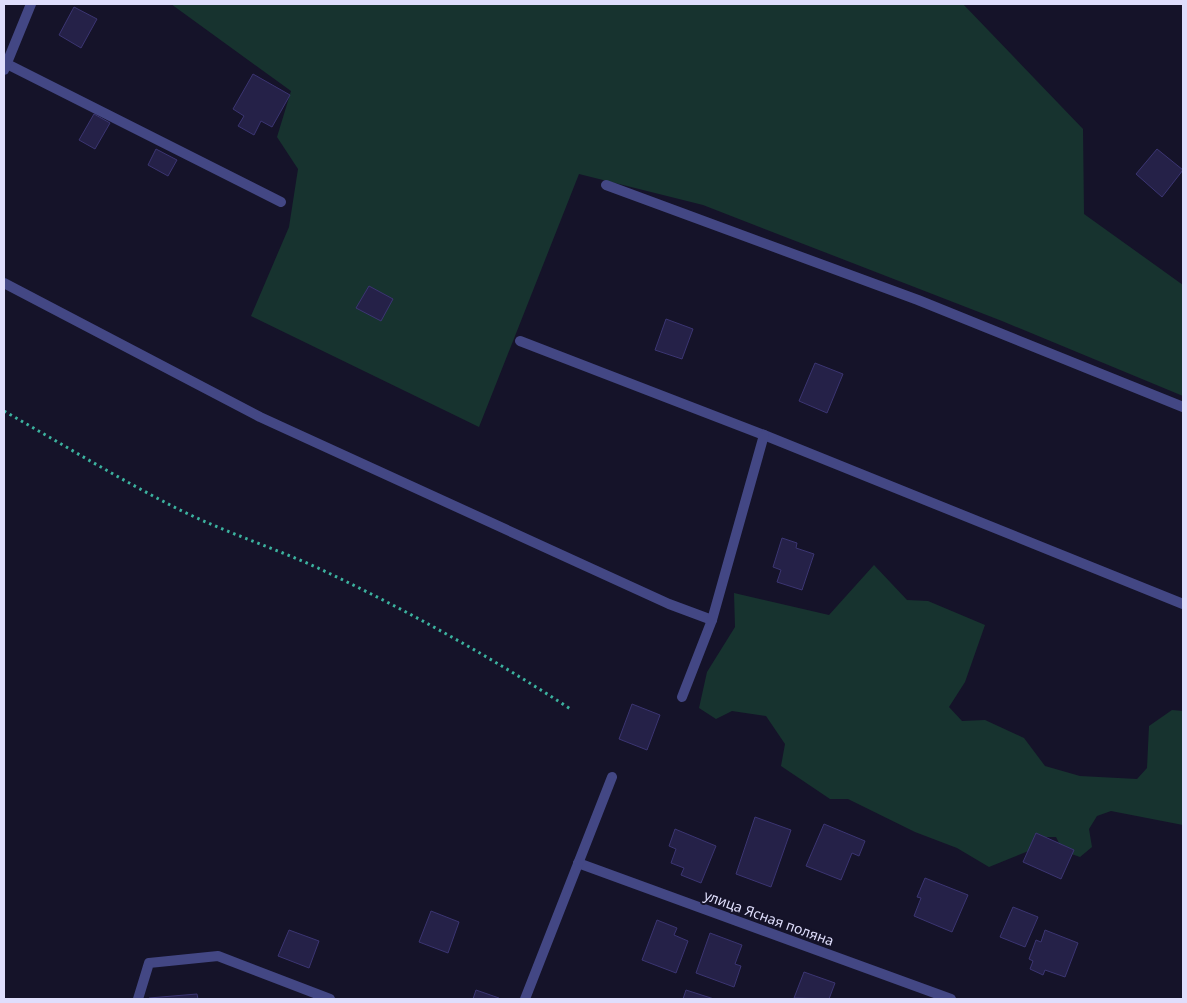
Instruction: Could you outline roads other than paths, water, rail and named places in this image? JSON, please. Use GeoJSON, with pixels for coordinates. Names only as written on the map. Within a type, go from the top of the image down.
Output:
{"type":"FeatureCollection","features":[{"type":"Feature","properties":{"kind":"lane"},"geometry":{"type":"LineString","coordinates":[[31,4],[6,67],[281,202]]}},
{"type":"Feature","properties":{"kind":"lane"},"geometry":{"type":"LineString","coordinates":[[606,185],[918,300],[1183,407]]}},
{"type":"Feature","properties":{"kind":"lane"},"geometry":{"type":"LineString","coordinates":[[4,283],[260,417],[669,604],[712,620]]}},
{"type":"Feature","properties":{"kind":"lane"},"geometry":{"type":"LineString","coordinates":[[520,341],[764,435],[1183,604]]}},
{"type":"Feature","properties":{"kind":"lane"},"geometry":{"type":"LineString","coordinates":[[682,697],[712,620],[764,435]]}},
{"type":"Feature","properties":{"kind":"lane"},"geometry":{"type":"LineString","coordinates":[[525,999],[612,777]]}},
{"type":"Feature","properties":{"kind":"lane","name":"улица Ясная поляна"},"geometry":{"type":"LineString","coordinates":[[578,862],[951,999]]}},
{"type":"Feature","properties":{"kind":"lane"},"geometry":{"type":"LineString","coordinates":[[138,999],[149,963],[218,956],[330,999]]}}]}
